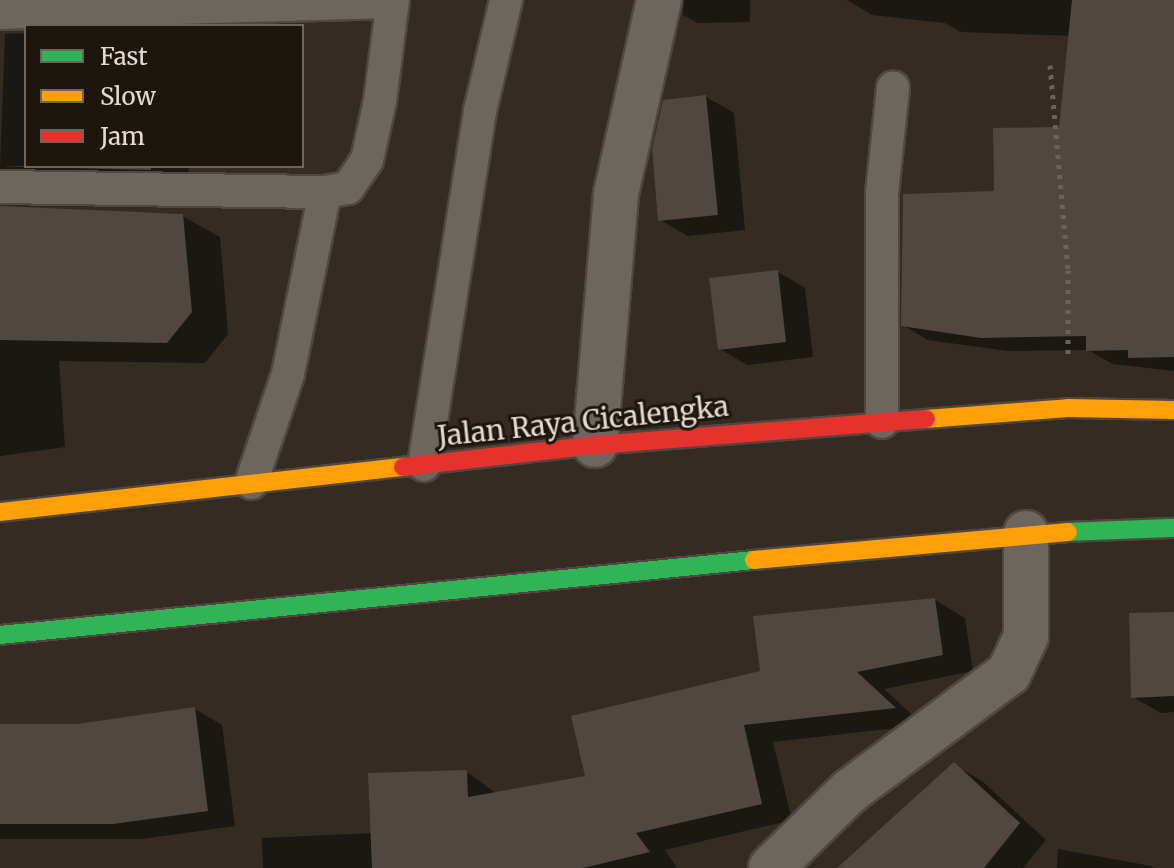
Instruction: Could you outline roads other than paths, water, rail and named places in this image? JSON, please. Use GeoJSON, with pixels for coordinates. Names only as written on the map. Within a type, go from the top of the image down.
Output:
{"type":"FeatureCollection","features":[{"type":"Feature","properties":{"kind":"highway","name":"Jalan Raya Cicalengka"},"geometry":{"type":"LineString","coordinates":[[0,512],[595,445],[1068,408],[1174,410]]}},
{"type":"Feature","properties":{"kind":"highway"},"geometry":{"type":"LineString","coordinates":[[0,635],[1026,533],[1174,528]]}},
{"type":"Feature","properties":{"kind":"street"},"geometry":{"type":"LineString","coordinates":[[595,445],[616,194],[659,0]]}},
{"type":"Feature","properties":{"kind":"street"},"geometry":{"type":"LineString","coordinates":[[771,868],[850,791],[1009,673],[1026,637],[1026,533]]}},
{"type":"Feature","properties":{"kind":"lane"},"geometry":{"type":"LineString","coordinates":[[424,465],[480,111],[506,0]]}},
{"type":"Feature","properties":{"kind":"lane"},"geometry":{"type":"LineString","coordinates":[[0,13],[392,1],[367,160],[348,188],[325,192],[0,187]]}},
{"type":"Feature","properties":{"kind":"lane"},"geometry":{"type":"LineString","coordinates":[[882,422],[882,193],[893,88]]}},
{"type":"Feature","properties":{"kind":"lane"},"geometry":{"type":"LineString","coordinates":[[251,483],[288,374],[325,192]]}}]}
